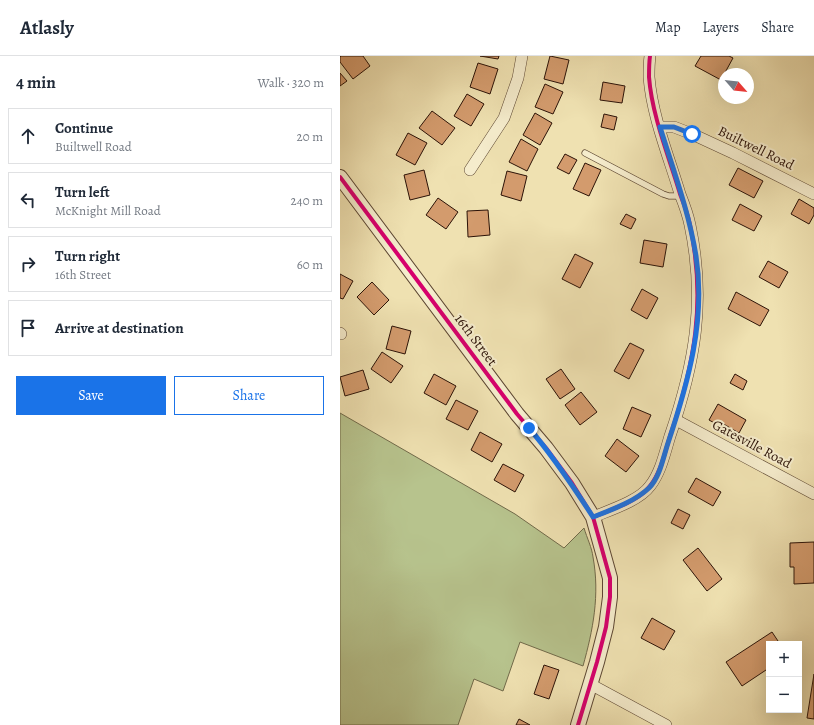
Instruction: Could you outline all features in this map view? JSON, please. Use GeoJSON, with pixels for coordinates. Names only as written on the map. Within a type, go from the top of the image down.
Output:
{"type":"FeatureCollection","features":[{"type":"Feature","properties":{"kind":"street"},"geometry":{"type":"LineString","coordinates":[[470,170],[504,118],[518,78],[522,56]]}},
{"type":"Feature","properties":{"kind":"street"},"geometry":{"type":"LineString","coordinates":[[593,517],[640,495],[650,487],[656,477],[676,420],[692,360],[696,336],[698,308],[696,257],[690,223],[653,102],[650,83],[650,56]]}},
{"type":"Feature","properties":{"kind":"street","name":"Builtwell Road"},"geometry":{"type":"LineString","coordinates":[[660,127],[674,127],[692,134],[814,194]]}},
{"type":"Feature","properties":{"kind":"street","name":"16th Street"},"geometry":{"type":"LineString","coordinates":[[340,177],[517,414],[546,448],[572,483],[593,517],[610,578],[610,597],[606,627],[578,725]]}},
{"type":"Feature","properties":{"kind":"street","name":"Gatesville Road"},"geometry":{"type":"LineString","coordinates":[[676,420],[814,494]]}},
{"type":"Feature","properties":{"kind":"street"},"geometry":{"type":"LineString","coordinates":[[590,684],[666,725]]}},
{"type":"Feature","properties":{"kind":"lane"},"geometry":{"type":"LineString","coordinates":[[585,153],[663,194],[669,196],[681,196]]}},
{"type":"Feature","properties":{"kind":"green space"},"geometry":{"type":"Polygon","coordinates":[[[340,413],[515,514],[564,548],[584,528],[591,547],[595,571],[596,599],[590,639],[583,666],[520,642],[503,691],[474,679],[458,725],[340,725],[340,413]]]}},
{"type":"Feature","properties":{"kind":"building"},"geometry":{"type":"Polygon","coordinates":[[[341,56],[363,56],[370,66],[353,79],[340,62],[341,56]]]}},
{"type":"Feature","properties":{"kind":"building"},"geometry":{"type":"Polygon","coordinates":[[[480,56],[499,56],[498,59],[480,56]]]}},
{"type":"Feature","properties":{"kind":"building"},"geometry":{"type":"Polygon","coordinates":[[[550,56],[569,60],[563,84],[544,79],[550,56]]]}},
{"type":"Feature","properties":{"kind":"building"},"geometry":{"type":"Polygon","coordinates":[[[701,56],[729,56],[733,58],[728,68],[718,68],[718,78],[695,66],[701,56]]]}},
{"type":"Feature","properties":{"kind":"building"},"geometry":{"type":"Polygon","coordinates":[[[478,63],[498,69],[490,94],[470,87],[478,63]]]}},
{"type":"Feature","properties":{"kind":"building"},"geometry":{"type":"Polygon","coordinates":[[[340,73],[347,81],[340,86],[340,73]]]}},
{"type":"Feature","properties":{"kind":"building"},"geometry":{"type":"Polygon","coordinates":[[[603,82],[625,86],[622,103],[600,100],[603,82]]]}},
{"type":"Feature","properties":{"kind":"building"},"geometry":{"type":"Polygon","coordinates":[[[545,84],[563,92],[553,114],[535,107],[545,84]]]}},
{"type":"Feature","properties":{"kind":"building"},"geometry":{"type":"Polygon","coordinates":[[[467,94],[484,104],[471,126],[454,116],[467,94]]]}},
{"type":"Feature","properties":{"kind":"building"},"geometry":{"type":"Polygon","coordinates":[[[432,111],[455,128],[442,145],[419,128],[432,111]]]}},
{"type":"Feature","properties":{"kind":"building"},"geometry":{"type":"Polygon","coordinates":[[[535,113],[552,123],[540,145],[523,135],[535,113]]]}},
{"type":"Feature","properties":{"kind":"building"},"geometry":{"type":"Polygon","coordinates":[[[604,114],[617,117],[614,130],[601,127],[604,114]]]}},
{"type":"Feature","properties":{"kind":"building"},"geometry":{"type":"Polygon","coordinates":[[[408,133],[427,143],[415,165],[396,155],[408,133]]]}},
{"type":"Feature","properties":{"kind":"building"},"geometry":{"type":"Polygon","coordinates":[[[521,139],[538,149],[527,171],[509,162],[521,139]]]}},
{"type":"Feature","properties":{"kind":"building"},"geometry":{"type":"Polygon","coordinates":[[[565,154],[577,160],[569,174],[557,168],[565,154]]]}},
{"type":"Feature","properties":{"kind":"building"},"geometry":{"type":"Polygon","coordinates":[[[585,163],[601,170],[589,196],[573,189],[585,163]]]}},
{"type":"Feature","properties":{"kind":"building"},"geometry":{"type":"Polygon","coordinates":[[[738,168],[763,181],[754,198],[729,185],[738,168]]]}},
{"type":"Feature","properties":{"kind":"building"},"geometry":{"type":"Polygon","coordinates":[[[424,170],[430,195],[410,200],[404,175],[424,170]]]}},
{"type":"Feature","properties":{"kind":"building"},"geometry":{"type":"Polygon","coordinates":[[[507,171],[527,176],[521,201],[501,195],[507,171]]]}},
{"type":"Feature","properties":{"kind":"building"},"geometry":{"type":"Polygon","coordinates":[[[438,198],[458,212],[446,229],[426,215],[438,198]]]}},
{"type":"Feature","properties":{"kind":"building"},"geometry":{"type":"Polygon","coordinates":[[[799,199],[814,208],[814,215],[809,224],[791,214],[799,199]]]}},
{"type":"Feature","properties":{"kind":"building"},"geometry":{"type":"Polygon","coordinates":[[[740,204],[762,216],[754,231],[732,220],[740,204]]]}},
{"type":"Feature","properties":{"kind":"building"},"geometry":{"type":"Polygon","coordinates":[[[488,210],[490,235],[468,237],[467,211],[488,210]]]}},
{"type":"Feature","properties":{"kind":"building"},"geometry":{"type":"Polygon","coordinates":[[[626,214],[636,219],[631,229],[620,224],[626,214]]]}},
{"type":"Feature","properties":{"kind":"building"},"geometry":{"type":"Polygon","coordinates":[[[644,240],[667,244],[663,267],[640,263],[644,240]]]}},
{"type":"Feature","properties":{"kind":"building"},"geometry":{"type":"Polygon","coordinates":[[[575,254],[593,263],[580,288],[562,279],[575,254]]]}},
{"type":"Feature","properties":{"kind":"building"},"geometry":{"type":"Polygon","coordinates":[[[768,261],[788,272],[779,288],[759,277],[768,261]]]}},
{"type":"Feature","properties":{"kind":"building"},"geometry":{"type":"Polygon","coordinates":[[[340,274],[353,281],[343,299],[340,298],[340,274]]]}},
{"type":"Feature","properties":{"kind":"building"},"geometry":{"type":"Polygon","coordinates":[[[372,282],[389,300],[374,315],[357,297],[372,282]]]}},
{"type":"Feature","properties":{"kind":"building"},"geometry":{"type":"Polygon","coordinates":[[[642,289],[658,298],[647,319],[631,310],[642,289]]]}},
{"type":"Feature","properties":{"kind":"building"},"geometry":{"type":"Polygon","coordinates":[[[736,292],[769,310],[760,326],[728,309],[736,292]]]}},
{"type":"Feature","properties":{"kind":"building"},"geometry":{"type":"Polygon","coordinates":[[[392,326],[411,331],[405,354],[386,349],[392,326]]]}},
{"type":"Feature","properties":{"kind":"building"},"geometry":{"type":"Polygon","coordinates":[[[630,343],[644,350],[629,379],[614,371],[630,343]]]}},
{"type":"Feature","properties":{"kind":"building"},"geometry":{"type":"Polygon","coordinates":[[[382,352],[403,366],[391,383],[371,369],[382,352]]]}},
{"type":"Feature","properties":{"kind":"building"},"geometry":{"type":"Polygon","coordinates":[[[561,369],[575,389],[560,399],[546,379],[561,369]]]}},
{"type":"Feature","properties":{"kind":"building"},"geometry":{"type":"Polygon","coordinates":[[[363,370],[369,389],[345,396],[340,377],[363,370]]]}},
{"type":"Feature","properties":{"kind":"building"},"geometry":{"type":"Polygon","coordinates":[[[434,374],[456,386],[446,405],[424,393],[434,374]]]}},
{"type":"Feature","properties":{"kind":"building"},"geometry":{"type":"Polygon","coordinates":[[[735,374],[747,381],[743,390],[730,383],[735,374]]]}},
{"type":"Feature","properties":{"kind":"building"},"geometry":{"type":"Polygon","coordinates":[[[581,392],[597,412],[580,425],[565,405],[581,392]]]}},
{"type":"Feature","properties":{"kind":"building"},"geometry":{"type":"Polygon","coordinates":[[[456,400],[478,411],[468,430],[446,419],[456,400]]]}},
{"type":"Feature","properties":{"kind":"building"},"geometry":{"type":"Polygon","coordinates":[[[718,404],[746,420],[739,433],[720,422],[718,425],[709,420],[718,404]]]}},
{"type":"Feature","properties":{"kind":"building"},"geometry":{"type":"Polygon","coordinates":[[[632,407],[651,415],[641,437],[623,429],[632,407]]]}},
{"type":"Feature","properties":{"kind":"building"},"geometry":{"type":"Polygon","coordinates":[[[480,432],[502,444],[492,462],[471,450],[480,432]]]}},
{"type":"Feature","properties":{"kind":"building"},"geometry":{"type":"Polygon","coordinates":[[[617,439],[639,456],[626,472],[605,456],[617,439]]]}},
{"type":"Feature","properties":{"kind":"building"},"geometry":{"type":"Polygon","coordinates":[[[503,464],[524,475],[515,492],[494,480],[503,464]]]}},
{"type":"Feature","properties":{"kind":"building"},"geometry":{"type":"Polygon","coordinates":[[[696,478],[721,492],[713,506],[688,492],[696,478]]]}},
{"type":"Feature","properties":{"kind":"building"},"geometry":{"type":"Polygon","coordinates":[[[678,509],[690,515],[683,529],[671,523],[678,509]]]}},
{"type":"Feature","properties":{"kind":"building"},"geometry":{"type":"Polygon","coordinates":[[[814,542],[814,583],[794,584],[794,567],[790,567],[790,543],[814,542]]]}},
{"type":"Feature","properties":{"kind":"building"},"geometry":{"type":"Polygon","coordinates":[[[698,548],[722,579],[707,591],[683,560],[698,548]]]}},
{"type":"Feature","properties":{"kind":"building"},"geometry":{"type":"Polygon","coordinates":[[[652,618],[675,631],[664,650],[641,638],[652,618]]]}},
{"type":"Feature","properties":{"kind":"building"},"geometry":{"type":"Polygon","coordinates":[[[772,632],[778,641],[766,641],[766,670],[742,686],[726,662],[772,632]]]}},
{"type":"Feature","properties":{"kind":"building"},"geometry":{"type":"Polygon","coordinates":[[[544,665],[559,670],[549,699],[534,694],[544,665]]]}},
{"type":"Feature","properties":{"kind":"building"},"geometry":{"type":"Polygon","coordinates":[[[814,674],[814,719],[807,718],[814,674]]]}},
{"type":"Feature","properties":{"kind":"building"},"geometry":{"type":"Polygon","coordinates":[[[519,719],[530,725],[516,725],[519,719]]]}},
{"type":"Feature","properties":{"kind":"cycle path"},"geometry":{"type":"LineString","coordinates":[[593,517],[632,501],[645,491],[654,480],[662,462],[679,409],[692,357],[697,306],[695,253],[688,217],[654,107],[649,77],[650,56]]}},
{"type":"Feature","properties":{"kind":"cycle path"},"geometry":{"type":"LineString","coordinates":[[340,177],[517,414],[546,448],[572,483],[593,517],[610,578],[610,597],[606,627],[578,725]]}},
{"type":"Feature","properties":{"kind":"route"},"geometry":{"type":"LineString","coordinates":[[529,428],[572,483],[593,517],[640,495],[650,487],[656,477],[676,420],[685,387],[692,360],[698,316],[696,257],[690,223],[660,127],[674,127],[692,134]]}}]}
